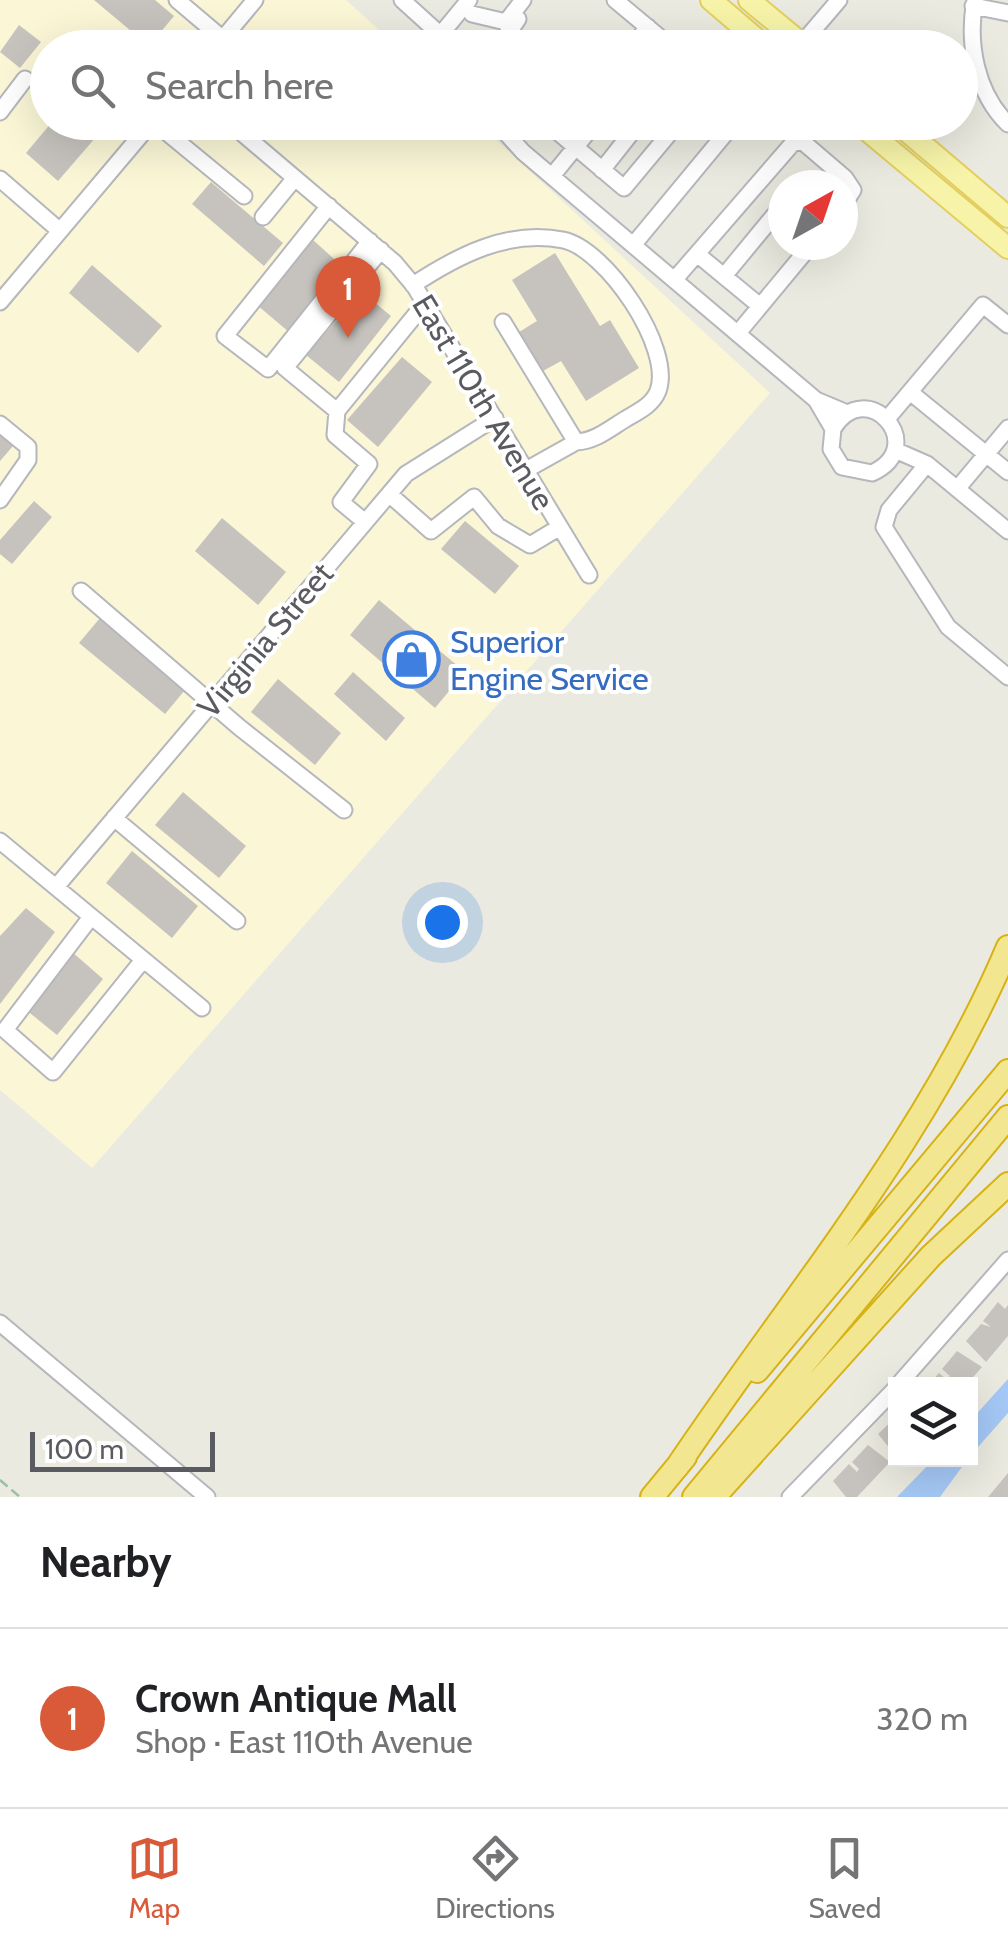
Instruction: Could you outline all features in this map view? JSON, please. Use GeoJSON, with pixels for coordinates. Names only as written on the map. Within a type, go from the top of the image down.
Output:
{"type":"FeatureCollection","features":[{"type":"Feature","properties":{"kind":"highway"},"geometry":{"type":"LineString","coordinates":[[677,1468],[776,1322],[906,1143],[972,1026],[1008,946]]}},
{"type":"Feature","properties":{"kind":"highway"},"geometry":{"type":"LineString","coordinates":[[652,1497],[1008,1071]]}},
{"type":"Feature","properties":{"kind":"highway"},"geometry":{"type":"LineString","coordinates":[[694,1497],[1008,1117]]}},
{"type":"Feature","properties":{"kind":"highway"},"geometry":{"type":"LineString","coordinates":[[714,1497],[932,1256],[1008,1184]]}},
{"type":"Feature","properties":{"kind":"main road"},"geometry":{"type":"LineString","coordinates":[[711,0],[746,30]]}},
{"type":"Feature","properties":{"kind":"main road"},"geometry":{"type":"LineString","coordinates":[[749,0],[784,30]]}},
{"type":"Feature","properties":{"kind":"main road"},"geometry":{"type":"LineString","coordinates":[[879,140],[1008,248]]}},
{"type":"Feature","properties":{"kind":"main road"},"geometry":{"type":"LineString","coordinates":[[917,140],[1008,217]]}},
{"type":"Feature","properties":{"kind":"street"},"geometry":{"type":"LineString","coordinates":[[177,0],[206,30]]}},
{"type":"Feature","properties":{"kind":"street"},"geometry":{"type":"LineString","coordinates":[[467,8],[506,22],[523,0]]}},
{"type":"Feature","properties":{"kind":"street"},"geometry":{"type":"LineString","coordinates":[[517,30],[533,0]]}},
{"type":"Feature","properties":{"kind":"street"},"geometry":{"type":"LineString","coordinates":[[615,0],[651,30]]}},
{"type":"Feature","properties":{"kind":"street"},"geometry":{"type":"LineString","coordinates":[[815,30],[839,0]]}},
{"type":"Feature","properties":{"kind":"street"},"geometry":{"type":"LineString","coordinates":[[229,30],[252,1]]}},
{"type":"Feature","properties":{"kind":"street"},"geometry":{"type":"LineString","coordinates":[[405,1],[437,30]]}},
{"type":"Feature","properties":{"kind":"street"},"geometry":{"type":"LineString","coordinates":[[972,30],[974,3],[1008,13]]}},
{"type":"Feature","properties":{"kind":"street"},"geometry":{"type":"LineString","coordinates":[[445,30],[467,8]]}},
{"type":"Feature","properties":{"kind":"street"},"geometry":{"type":"LineString","coordinates":[[467,8],[495,30]]}},
{"type":"Feature","properties":{"kind":"street"},"geometry":{"type":"LineString","coordinates":[[978,77],[1008,124]]}},
{"type":"Feature","properties":{"kind":"street"},"geometry":{"type":"LineString","coordinates":[[0,112],[26,78]]}},
{"type":"Feature","properties":{"kind":"street"},"geometry":{"type":"LineString","coordinates":[[0,302],[138,140]]}},
{"type":"Feature","properties":{"kind":"street"},"geometry":{"type":"LineString","coordinates":[[175,140],[244,196]]}},
{"type":"Feature","properties":{"kind":"street","name":"East 110th Avenue"},"geometry":{"type":"LineString","coordinates":[[250,140],[375,246],[413,285],[589,575]]}},
{"type":"Feature","properties":{"kind":"street"},"geometry":{"type":"LineString","coordinates":[[515,140],[816,400],[846,413],[868,409],[888,419],[894,428],[895,450],[882,468],[852,472],[831,449],[833,428],[846,413]]}},
{"type":"Feature","properties":{"kind":"street"},"geometry":{"type":"LineString","coordinates":[[567,140],[624,188],[664,140]]}},
{"type":"Feature","properties":{"kind":"street"},"geometry":{"type":"LineString","coordinates":[[552,176],[582,140]]}},
{"type":"Feature","properties":{"kind":"street"},"geometry":{"type":"LineString","coordinates":[[602,170],[626,140]]}},
{"type":"Feature","properties":{"kind":"street"},"geometry":{"type":"LineString","coordinates":[[634,244],[720,140]]}},
{"type":"Feature","properties":{"kind":"street"},"geometry":{"type":"LineString","coordinates":[[675,279],[787,146],[803,142],[834,170]]}},
{"type":"Feature","properties":{"kind":"street"},"geometry":{"type":"LineString","coordinates":[[263,218],[295,178]]}},
{"type":"Feature","properties":{"kind":"street"},"geometry":{"type":"LineString","coordinates":[[0,179],[60,230]]}},
{"type":"Feature","properties":{"kind":"street"},"geometry":{"type":"LineString","coordinates":[[750,191],[768,207]]}},
{"type":"Feature","properties":{"kind":"street"},"geometry":{"type":"LineString","coordinates":[[329,206],[226,336],[268,369],[314,322],[375,246]]}},
{"type":"Feature","properties":{"kind":"street"},"geometry":{"type":"LineString","coordinates":[[724,276],[768,228]]}},
{"type":"Feature","properties":{"kind":"street"},"geometry":{"type":"LineString","coordinates":[[413,285],[492,244],[567,240],[594,259],[638,311],[654,339],[662,376],[648,405],[590,441],[576,442],[526,470]]}},
{"type":"Feature","properties":{"kind":"street"},"geometry":{"type":"LineString","coordinates":[[697,254],[760,306]]}},
{"type":"Feature","properties":{"kind":"street"},"geometry":{"type":"LineString","coordinates":[[738,333],[798,260]]}},
{"type":"Feature","properties":{"kind":"street"},"geometry":{"type":"LineString","coordinates":[[366,522],[341,502],[369,464],[335,435],[337,411],[425,303]]}},
{"type":"Feature","properties":{"kind":"street"},"geometry":{"type":"LineString","coordinates":[[888,419],[983,305],[1008,326]]}},
{"type":"Feature","properties":{"kind":"street"},"geometry":{"type":"LineString","coordinates":[[314,322],[285,368],[337,411]]}},
{"type":"Feature","properties":{"kind":"street"},"geometry":{"type":"LineString","coordinates":[[503,322],[576,442]]}},
{"type":"Feature","properties":{"kind":"street"},"geometry":{"type":"LineString","coordinates":[[910,392],[1008,472]]}},
{"type":"Feature","properties":{"kind":"street"},"geometry":{"type":"LineString","coordinates":[[816,400],[833,428]]}},
{"type":"Feature","properties":{"kind":"street","name":"Virginia Street"},"geometry":{"type":"LineString","coordinates":[[56,887],[406,474],[494,418]]}},
{"type":"Feature","properties":{"kind":"street"},"geometry":{"type":"LineString","coordinates":[[0,424],[28,447],[28,460],[0,500]]}},
{"type":"Feature","properties":{"kind":"street"},"geometry":{"type":"LineString","coordinates":[[957,490],[1007,431]]}},
{"type":"Feature","properties":{"kind":"street"},"geometry":{"type":"LineString","coordinates":[[895,450],[927,464],[1008,532]]}},
{"type":"Feature","properties":{"kind":"street"},"geometry":{"type":"LineString","coordinates":[[927,464],[889,510],[884,527],[948,627],[1008,678]]}},
{"type":"Feature","properties":{"kind":"street"},"geometry":{"type":"LineString","coordinates":[[389,494],[431,532],[474,497],[498,526],[530,545],[560,527]]}},
{"type":"Feature","properties":{"kind":"street"},"geometry":{"type":"LineString","coordinates":[[82,590],[344,810]]}},
{"type":"Feature","properties":{"kind":"street"},"geometry":{"type":"LineString","coordinates":[[114,818],[237,921]]}},
{"type":"Feature","properties":{"kind":"street"},"geometry":{"type":"LineString","coordinates":[[0,841],[202,1008]]}},
{"type":"Feature","properties":{"kind":"street"},"geometry":{"type":"LineString","coordinates":[[92,917],[5,1030],[53,1072],[143,960]]}},
{"type":"Feature","properties":{"kind":"street"},"geometry":{"type":"LineString","coordinates":[[906,1377],[1008,1260]]}},
{"type":"Feature","properties":{"kind":"street"},"geometry":{"type":"LineString","coordinates":[[0,1323],[208,1497]]}},
{"type":"Feature","properties":{"kind":"street"},"geometry":{"type":"LineString","coordinates":[[790,1497],[888,1396]]}},
{"type":"Feature","properties":{"kind":"path"},"geometry":{"type":"LineString","coordinates":[[0,1480],[20,1497]]}},
{"type":"Feature","properties":{"kind":"shaded area"},"geometry":{"type":"Polygon","coordinates":[[[0,0],[346,0],[379,30],[30,30],[30,140],[496,140],[770,393],[92,1168],[0,1090],[0,0]]]}},
{"type":"Feature","properties":{"kind":"water"},"geometry":{"type":"Polygon","coordinates":[[[1008,1379],[1008,1413],[978,1447],[978,1412],[1008,1379]]]}},
{"type":"Feature","properties":{"kind":"water"},"geometry":{"type":"Polygon","coordinates":[[[926,1467],[962,1467],[940,1497],[897,1497],[926,1467]]]}},
{"type":"Feature","properties":{"kind":"building"},"geometry":{"type":"Polygon","coordinates":[[[94,0],[155,0],[174,16],[162,30],[130,30],[94,0]]]}},
{"type":"Feature","properties":{"kind":"building"},"geometry":{"type":"Polygon","coordinates":[[[19,25],[30,34],[30,56],[20,68],[0,52],[19,25]]]}},
{"type":"Feature","properties":{"kind":"building"},"geometry":{"type":"Polygon","coordinates":[[[37,140],[93,140],[58,181],[26,153],[37,140]]]}},
{"type":"Feature","properties":{"kind":"building"},"geometry":{"type":"Polygon","coordinates":[[[211,182],[283,243],[264,266],[192,204],[211,182]]]}},
{"type":"Feature","properties":{"kind":"building"},"geometry":{"type":"Polygon","coordinates":[[[312,239],[344,268],[289,332],[257,305],[312,239]]]}},
{"type":"Feature","properties":{"kind":"building"},"geometry":{"type":"Polygon","coordinates":[[[555,253],[600,326],[610,320],[639,368],[586,401],[561,361],[543,371],[519,332],[537,321],[512,280],[555,253]]]}},
{"type":"Feature","properties":{"kind":"building"},"geometry":{"type":"Polygon","coordinates":[[[92,265],[162,326],[138,353],[69,293],[92,265]]]}},
{"type":"Feature","properties":{"kind":"building"},"geometry":{"type":"Polygon","coordinates":[[[362,292],[391,316],[339,382],[306,355],[362,292]]]}},
{"type":"Feature","properties":{"kind":"building"},"geometry":{"type":"Polygon","coordinates":[[[402,357],[432,382],[378,447],[347,420],[402,357]]]}},
{"type":"Feature","properties":{"kind":"building"},"geometry":{"type":"Polygon","coordinates":[[[0,435],[13,446],[0,461],[0,435]]]}},
{"type":"Feature","properties":{"kind":"building"},"geometry":{"type":"Polygon","coordinates":[[[34,501],[52,517],[12,564],[0,554],[0,540],[34,501]]]}},
{"type":"Feature","properties":{"kind":"building"},"geometry":{"type":"Polygon","coordinates":[[[222,518],[286,572],[258,605],[195,551],[222,518]]]}},
{"type":"Feature","properties":{"kind":"building"},"geometry":{"type":"Polygon","coordinates":[[[465,521],[519,566],[495,594],[441,549],[465,521]]]}},
{"type":"Feature","properties":{"kind":"building"},"geometry":{"type":"Polygon","coordinates":[[[379,600],[465,672],[435,708],[350,635],[379,600]]]}},
{"type":"Feature","properties":{"kind":"building"},"geometry":{"type":"Polygon","coordinates":[[[100,618],[185,690],[165,714],[79,643],[100,618]]]}},
{"type":"Feature","properties":{"kind":"building"},"geometry":{"type":"Polygon","coordinates":[[[353,672],[405,718],[386,741],[334,694],[353,672]]]}},
{"type":"Feature","properties":{"kind":"building"},"geometry":{"type":"Polygon","coordinates":[[[278,679],[341,733],[315,765],[251,712],[278,679]]]}},
{"type":"Feature","properties":{"kind":"building"},"geometry":{"type":"Polygon","coordinates":[[[183,792],[246,846],[219,878],[155,825],[183,792]]]}},
{"type":"Feature","properties":{"kind":"building"},"geometry":{"type":"Polygon","coordinates":[[[132,851],[198,906],[172,938],[106,883],[132,851]]]}},
{"type":"Feature","properties":{"kind":"building"},"geometry":{"type":"Polygon","coordinates":[[[26,908],[55,932],[0,1004],[0,936],[26,908]]]}},
{"type":"Feature","properties":{"kind":"building"},"geometry":{"type":"Polygon","coordinates":[[[71,951],[103,979],[57,1035],[25,1009],[71,951]]]}},
{"type":"Feature","properties":{"kind":"building"},"geometry":{"type":"Polygon","coordinates":[[[998,1302],[1005,1309],[1008,1305],[1008,1336],[986,1362],[966,1341],[981,1324],[991,1327],[983,1321],[998,1302]]]}},
{"type":"Feature","properties":{"kind":"building"},"geometry":{"type":"Polygon","coordinates":[[[957,1351],[982,1367],[973,1377],[949,1377],[942,1369],[957,1351]]]}},
{"type":"Feature","properties":{"kind":"building"},"geometry":{"type":"Polygon","coordinates":[[[888,1425],[888,1446],[878,1434],[888,1425]]]}},
{"type":"Feature","properties":{"kind":"building"},"geometry":{"type":"Polygon","coordinates":[[[868,1445],[888,1464],[857,1497],[846,1497],[833,1481],[849,1464],[857,1472],[859,1469],[852,1462],[868,1445]]]}},
{"type":"Feature","properties":{"kind":"building"},"geometry":{"type":"Polygon","coordinates":[[[1008,1473],[1008,1497],[988,1497],[1008,1473]]]}},
{"type":"Feature","properties":{"kind":"place","name":"Crown Antique Mall"},"geometry":{"type":"Point","coordinates":[348,338]}},
{"type":"Feature","properties":{"kind":"place","name":"Superior Engine Service"},"geometry":{"type":"Point","coordinates":[411,659]}}]}
